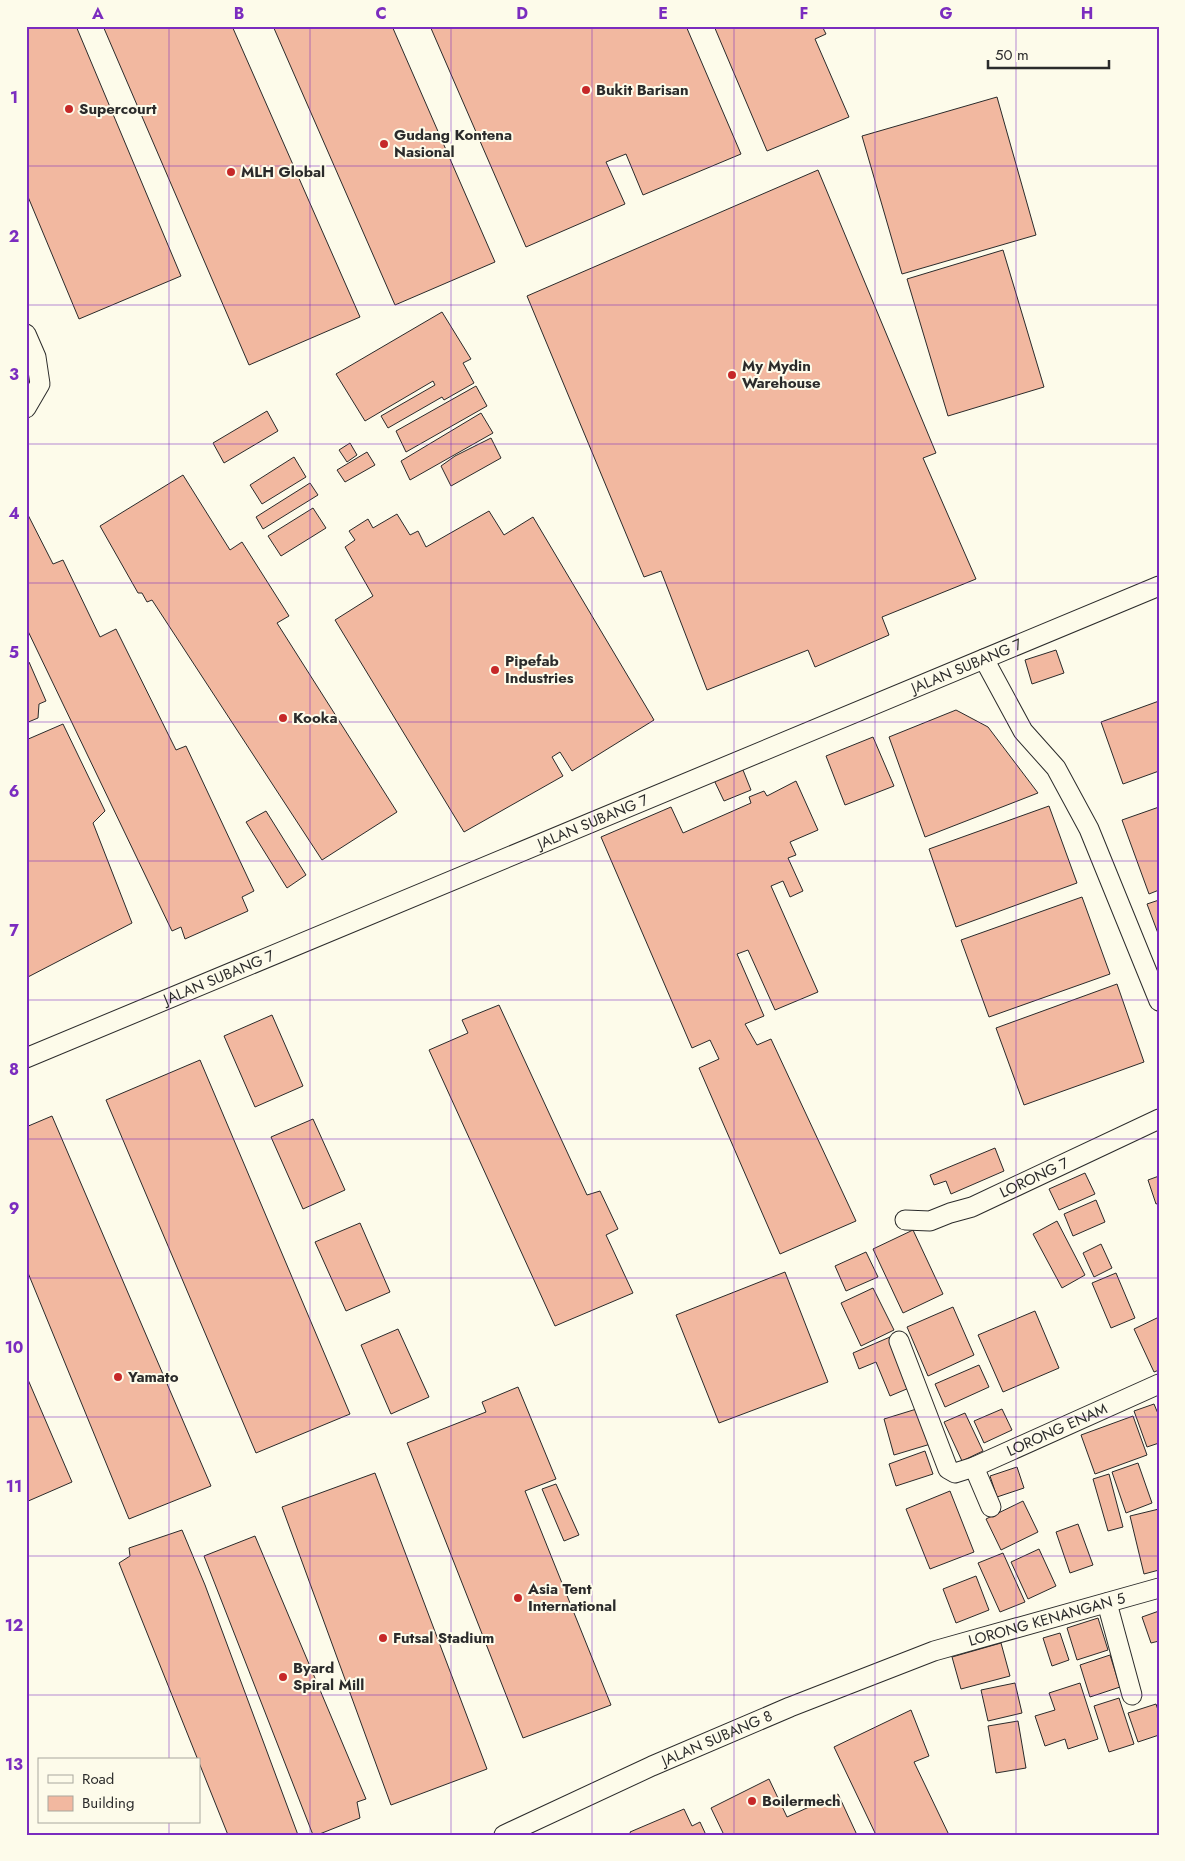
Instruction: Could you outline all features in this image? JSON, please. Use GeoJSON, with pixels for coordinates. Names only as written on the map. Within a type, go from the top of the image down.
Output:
{"type":"FeatureCollection","features":[{"type":"Feature","properties":{"kind":"street"},"geometry":{"type":"LineString","coordinates":[[26,334],[36,357],[40,384],[26,408]]}},
{"type":"Feature","properties":{"kind":"street","name":"JALAN SUBANG 7"},"geometry":{"type":"LineString","coordinates":[[26,1058],[1159,586]]}},
{"type":"Feature","properties":{"kind":"street"},"geometry":{"type":"LineString","coordinates":[[984,659],[1024,731],[1056,768],[1090,829],[1159,1001]]}},
{"type":"Feature","properties":{"kind":"street","name":"LORONG 7"},"geometry":{"type":"LineString","coordinates":[[905,1220],[930,1222],[950,1213],[972,1207],[1159,1119]]}},
{"type":"Feature","properties":{"kind":"street","name":"LORONG ENAM"},"geometry":{"type":"LineString","coordinates":[[900,1341],[948,1468],[955,1473],[974,1467],[1159,1384]]}},
{"type":"Feature","properties":{"kind":"street"},"geometry":{"type":"LineString","coordinates":[[974,1467],[991,1507]]}},
{"type":"Feature","properties":{"kind":"street","name":"LORONG KENANGAN 5"},"geometry":{"type":"LineString","coordinates":[[934,1651],[1159,1588]]}},
{"type":"Feature","properties":{"kind":"street"},"geometry":{"type":"LineString","coordinates":[[1107,1603],[1132,1696]]}},
{"type":"Feature","properties":{"kind":"street","name":"JALAN SUBANG 8"},"geometry":{"type":"LineString","coordinates":[[504,1835],[643,1770],[781,1711],[934,1651]]}},
{"type":"Feature","properties":{"kind":"building","name":"Supercourt"},"geometry":{"type":"Polygon","coordinates":[[[26,26],[76,26],[181,276],[79,319],[26,192],[26,26]]]}},
{"type":"Feature","properties":{"kind":"building","name":"MLH Global"},"geometry":{"type":"Polygon","coordinates":[[[103,26],[232,26],[360,317],[249,365],[103,26]]]}},
{"type":"Feature","properties":{"kind":"building","name":"Gudang Kontena Nasional"},"geometry":{"type":"Polygon","coordinates":[[[273,26],[392,26],[495,262],[395,305],[273,26]]]}},
{"type":"Feature","properties":{"kind":"building","name":"Bukit Barisan"},"geometry":{"type":"Polygon","coordinates":[[[430,26],[686,26],[741,154],[643,195],[626,154],[606,162],[625,204],[526,247],[430,26]]]}},
{"type":"Feature","properties":{"kind":"building"},"geometry":{"type":"Polygon","coordinates":[[[714,26],[822,26],[826,34],[815,39],[849,117],[767,151],[714,26]]]}},
{"type":"Feature","properties":{"kind":"building"},"geometry":{"type":"Polygon","coordinates":[[[997,97],[1036,235],[902,274],[862,136],[997,97]]]}},
{"type":"Feature","properties":{"kind":"building","name":"My Mydin Warehouse"},"geometry":{"type":"Polygon","coordinates":[[[818,170],[936,453],[923,458],[976,579],[882,617],[889,635],[815,667],[808,650],[707,690],[661,571],[644,577],[527,296],[818,170]]]}},
{"type":"Feature","properties":{"kind":"building"},"geometry":{"type":"Polygon","coordinates":[[[1003,250],[1044,387],[948,416],[907,279],[1003,250]]]}},
{"type":"Feature","properties":{"kind":"building"},"geometry":{"type":"Polygon","coordinates":[[[442,312],[471,359],[463,363],[474,383],[444,400],[442,397],[388,428],[381,416],[435,385],[433,381],[365,421],[336,374],[442,312]]]}},
{"type":"Feature","properties":{"kind":"building"},"geometry":{"type":"Polygon","coordinates":[[[476,386],[487,406],[406,452],[396,431],[476,386]]]}},
{"type":"Feature","properties":{"kind":"building"},"geometry":{"type":"Polygon","coordinates":[[[267,411],[278,431],[224,463],[213,443],[267,411]]]}},
{"type":"Feature","properties":{"kind":"building"},"geometry":{"type":"Polygon","coordinates":[[[481,413],[493,433],[410,480],[401,461],[481,413]]]}},
{"type":"Feature","properties":{"kind":"building"},"geometry":{"type":"Polygon","coordinates":[[[491,438],[501,458],[451,486],[441,466],[455,456],[491,438]]]}},
{"type":"Feature","properties":{"kind":"building"},"geometry":{"type":"Polygon","coordinates":[[[350,443],[357,455],[347,462],[339,450],[350,443]]]}},
{"type":"Feature","properties":{"kind":"building"},"geometry":{"type":"Polygon","coordinates":[[[367,452],[375,465],[345,482],[337,470],[367,452]]]}},
{"type":"Feature","properties":{"kind":"building"},"geometry":{"type":"Polygon","coordinates":[[[294,457],[306,477],[262,504],[250,485],[294,457]]]}},
{"type":"Feature","properties":{"kind":"building","name":"Kooka"},"geometry":{"type":"Polygon","coordinates":[[[183,475],[230,550],[242,542],[289,616],[277,623],[397,812],[322,860],[152,600],[147,602],[142,593],[138,593],[100,526],[183,475]]]}},
{"type":"Feature","properties":{"kind":"building"},"geometry":{"type":"Polygon","coordinates":[[[310,483],[318,495],[263,529],[256,517],[310,483]]]}},
{"type":"Feature","properties":{"kind":"building"},"geometry":{"type":"Polygon","coordinates":[[[313,508],[326,528],[281,556],[268,536],[313,508]]]}},
{"type":"Feature","properties":{"kind":"building"},"geometry":{"type":"Polygon","coordinates":[[[26,511],[53,564],[63,560],[100,637],[116,629],[176,750],[186,746],[254,891],[242,897],[248,911],[185,939],[181,927],[172,931],[26,627],[26,511]]]}},
{"type":"Feature","properties":{"kind":"building","name":"Pipefab Industries"},"geometry":{"type":"Polygon","coordinates":[[[489,511],[504,535],[533,517],[654,720],[572,771],[560,752],[552,757],[563,776],[464,832],[335,620],[373,596],[345,547],[355,540],[349,531],[368,519],[373,528],[397,514],[410,535],[418,531],[426,547],[489,511]]]}},
{"type":"Feature","properties":{"kind":"building"},"geometry":{"type":"Polygon","coordinates":[[[1056,650],[1064,673],[1032,684],[1025,660],[1056,650]]]}},
{"type":"Feature","properties":{"kind":"building"},"geometry":{"type":"Polygon","coordinates":[[[29,662],[46,701],[39,704],[38,718],[26,723],[26,664],[29,662]]]}},
{"type":"Feature","properties":{"kind":"building"},"geometry":{"type":"Polygon","coordinates":[[[1159,701],[1159,771],[1123,784],[1101,722],[1159,701]]]}},
{"type":"Feature","properties":{"kind":"building"},"geometry":{"type":"Polygon","coordinates":[[[956,710],[988,727],[1038,793],[925,837],[889,737],[956,710]]]}},
{"type":"Feature","properties":{"kind":"building"},"geometry":{"type":"Polygon","coordinates":[[[63,724],[105,811],[93,823],[132,923],[26,978],[26,740],[63,724]]]}},
{"type":"Feature","properties":{"kind":"building"},"geometry":{"type":"Polygon","coordinates":[[[873,737],[894,786],[845,805],[826,756],[873,737]]]}},
{"type":"Feature","properties":{"kind":"building"},"geometry":{"type":"Polygon","coordinates":[[[741,765],[751,790],[724,801],[713,778],[741,765]]]}},
{"type":"Feature","properties":{"kind":"building"},"geometry":{"type":"Polygon","coordinates":[[[796,781],[818,830],[790,842],[796,855],[788,858],[803,891],[790,897],[783,881],[771,886],[818,992],[775,1010],[748,950],[737,954],[764,1016],[745,1024],[757,1045],[771,1039],[856,1221],[780,1254],[699,1068],[719,1059],[710,1040],[692,1048],[601,837],[671,807],[683,833],[751,803],[749,797],[764,791],[767,796],[796,781]]]}},
{"type":"Feature","properties":{"kind":"building"},"geometry":{"type":"Polygon","coordinates":[[[1049,806],[1077,883],[956,927],[929,849],[1049,806]]]}},
{"type":"Feature","properties":{"kind":"building"},"geometry":{"type":"Polygon","coordinates":[[[1159,807],[1159,890],[1149,894],[1122,820],[1159,807]]]}},
{"type":"Feature","properties":{"kind":"building"},"geometry":{"type":"Polygon","coordinates":[[[266,811],[306,875],[287,888],[246,822],[266,811]]]}},
{"type":"Feature","properties":{"kind":"building"},"geometry":{"type":"Polygon","coordinates":[[[1082,897],[1110,974],[989,1017],[961,940],[1082,897]]]}},
{"type":"Feature","properties":{"kind":"building"},"geometry":{"type":"Polygon","coordinates":[[[1159,900],[1159,936],[1147,904],[1159,900]]]}},
{"type":"Feature","properties":{"kind":"building"},"geometry":{"type":"Polygon","coordinates":[[[1117,984],[1144,1062],[1024,1105],[996,1028],[1117,984]]]}},
{"type":"Feature","properties":{"kind":"building"},"geometry":{"type":"Polygon","coordinates":[[[499,1005],[587,1195],[600,1191],[618,1229],[606,1235],[633,1293],[555,1326],[429,1050],[468,1033],[462,1020],[499,1005]]]}},
{"type":"Feature","properties":{"kind":"building"},"geometry":{"type":"Polygon","coordinates":[[[272,1015],[303,1086],[255,1107],[224,1036],[272,1015]]]}},
{"type":"Feature","properties":{"kind":"building"},"geometry":{"type":"Polygon","coordinates":[[[200,1060],[350,1414],[256,1453],[106,1100],[200,1060]]]}},
{"type":"Feature","properties":{"kind":"building","name":"Yamato"},"geometry":{"type":"Polygon","coordinates":[[[52,1116],[211,1486],[129,1519],[26,1268],[26,1127],[52,1116]]]}},
{"type":"Feature","properties":{"kind":"building"},"geometry":{"type":"Polygon","coordinates":[[[313,1119],[345,1190],[303,1209],[271,1137],[313,1119]]]}},
{"type":"Feature","properties":{"kind":"building"},"geometry":{"type":"Polygon","coordinates":[[[995,1148],[1004,1171],[951,1194],[946,1181],[934,1185],[930,1175],[995,1148]]]}},
{"type":"Feature","properties":{"kind":"building"},"geometry":{"type":"Polygon","coordinates":[[[1085,1173],[1095,1194],[1059,1210],[1049,1189],[1085,1173]]]}},
{"type":"Feature","properties":{"kind":"building"},"geometry":{"type":"Polygon","coordinates":[[[1159,1176],[1159,1203],[1156,1204],[1148,1180],[1159,1176]]]}},
{"type":"Feature","properties":{"kind":"building"},"geometry":{"type":"Polygon","coordinates":[[[1096,1200],[1105,1222],[1073,1236],[1064,1214],[1096,1200]]]}},
{"type":"Feature","properties":{"kind":"building"},"geometry":{"type":"Polygon","coordinates":[[[1057,1221],[1085,1275],[1062,1288],[1033,1234],[1057,1221]]]}},
{"type":"Feature","properties":{"kind":"building"},"geometry":{"type":"Polygon","coordinates":[[[360,1223],[390,1292],[346,1311],[315,1242],[360,1223]]]}},
{"type":"Feature","properties":{"kind":"building"},"geometry":{"type":"Polygon","coordinates":[[[913,1230],[943,1294],[903,1313],[873,1249],[913,1230]]]}},
{"type":"Feature","properties":{"kind":"building"},"geometry":{"type":"Polygon","coordinates":[[[1101,1244],[1112,1268],[1094,1277],[1083,1253],[1101,1244]]]}},
{"type":"Feature","properties":{"kind":"building"},"geometry":{"type":"Polygon","coordinates":[[[866,1252],[878,1277],[846,1291],[835,1266],[866,1252]]]}},
{"type":"Feature","properties":{"kind":"building"},"geometry":{"type":"Polygon","coordinates":[[[785,1272],[828,1382],[719,1423],[676,1315],[785,1272]]]}},
{"type":"Feature","properties":{"kind":"building"},"geometry":{"type":"Polygon","coordinates":[[[1116,1273],[1135,1318],[1111,1328],[1092,1283],[1116,1273]]]}},
{"type":"Feature","properties":{"kind":"building"},"geometry":{"type":"Polygon","coordinates":[[[873,1288],[894,1330],[861,1346],[841,1303],[873,1288]]]}},
{"type":"Feature","properties":{"kind":"building"},"geometry":{"type":"Polygon","coordinates":[[[953,1307],[974,1355],[928,1376],[907,1327],[953,1307]]]}},
{"type":"Feature","properties":{"kind":"building"},"geometry":{"type":"Polygon","coordinates":[[[1035,1311],[1059,1368],[1003,1392],[978,1335],[1035,1311]]]}},
{"type":"Feature","properties":{"kind":"building"},"geometry":{"type":"Polygon","coordinates":[[[1159,1317],[1159,1370],[1154,1372],[1134,1329],[1159,1317]]]}},
{"type":"Feature","properties":{"kind":"building"},"geometry":{"type":"Polygon","coordinates":[[[398,1329],[429,1397],[391,1414],[361,1345],[398,1329]]]}},
{"type":"Feature","properties":{"kind":"building"},"geometry":{"type":"Polygon","coordinates":[[[890,1337],[909,1388],[890,1396],[876,1362],[859,1369],[853,1353],[890,1337]]]}},
{"type":"Feature","properties":{"kind":"building"},"geometry":{"type":"Polygon","coordinates":[[[979,1365],[989,1387],[945,1407],[935,1384],[979,1365]]]}},
{"type":"Feature","properties":{"kind":"building"},"geometry":{"type":"Polygon","coordinates":[[[26,1375],[72,1482],[26,1502],[26,1375]]]}},
{"type":"Feature","properties":{"kind":"building","name":"Asia Tent International"},"geometry":{"type":"Polygon","coordinates":[[[518,1387],[556,1479],[525,1491],[611,1705],[523,1738],[407,1443],[486,1412],[482,1402],[518,1387]]]}},
{"type":"Feature","properties":{"kind":"building"},"geometry":{"type":"Polygon","coordinates":[[[1154,1404],[1159,1416],[1159,1443],[1147,1447],[1134,1411],[1154,1404]]]}},
{"type":"Feature","properties":{"kind":"building"},"geometry":{"type":"Polygon","coordinates":[[[923,1407],[934,1443],[894,1455],[884,1419],[923,1407]]]}},
{"type":"Feature","properties":{"kind":"building"},"geometry":{"type":"Polygon","coordinates":[[[1002,1409],[1012,1430],[984,1443],[974,1421],[1002,1409]]]}},
{"type":"Feature","properties":{"kind":"building"},"geometry":{"type":"Polygon","coordinates":[[[965,1413],[983,1451],[962,1461],[944,1422],[965,1413]]]}},
{"type":"Feature","properties":{"kind":"building"},"geometry":{"type":"Polygon","coordinates":[[[1133,1416],[1147,1455],[1095,1474],[1081,1435],[1133,1416]]]}},
{"type":"Feature","properties":{"kind":"building"},"geometry":{"type":"Polygon","coordinates":[[[925,1451],[933,1474],[896,1486],[889,1464],[925,1451]]]}},
{"type":"Feature","properties":{"kind":"building"},"geometry":{"type":"Polygon","coordinates":[[[1138,1463],[1152,1503],[1126,1513],[1112,1472],[1138,1463]]]}},
{"type":"Feature","properties":{"kind":"building"},"geometry":{"type":"Polygon","coordinates":[[[1017,1467],[1024,1488],[997,1497],[990,1476],[1017,1467]]]}},
{"type":"Feature","properties":{"kind":"building","name":"Futsal Stadium"},"geometry":{"type":"Polygon","coordinates":[[[375,1473],[487,1769],[391,1805],[282,1507],[375,1473]]]}},
{"type":"Feature","properties":{"kind":"building"},"geometry":{"type":"Polygon","coordinates":[[[1109,1474],[1123,1527],[1108,1531],[1093,1479],[1109,1474]]]}},
{"type":"Feature","properties":{"kind":"building"},"geometry":{"type":"Polygon","coordinates":[[[556,1484],[579,1535],[564,1541],[542,1489],[556,1484]]]}},
{"type":"Feature","properties":{"kind":"building"},"geometry":{"type":"Polygon","coordinates":[[[950,1491],[974,1552],[930,1569],[906,1509],[950,1491]]]}},
{"type":"Feature","properties":{"kind":"building"},"geometry":{"type":"Polygon","coordinates":[[[1023,1501],[1038,1532],[1001,1550],[986,1519],[1023,1501]]]}},
{"type":"Feature","properties":{"kind":"building"},"geometry":{"type":"Polygon","coordinates":[[[1159,1509],[1159,1570],[1144,1574],[1130,1516],[1159,1509]]]}},
{"type":"Feature","properties":{"kind":"building"},"geometry":{"type":"Polygon","coordinates":[[[1078,1524],[1093,1565],[1070,1573],[1056,1532],[1078,1524]]]}},
{"type":"Feature","properties":{"kind":"building"},"geometry":{"type":"Polygon","coordinates":[[[182,1530],[205,1585],[298,1835],[228,1835],[200,1765],[200,1758],[197,1758],[119,1563],[130,1556],[129,1548],[182,1530]]]}},
{"type":"Feature","properties":{"kind":"building","name":"Byard Spiral Mill"},"geometry":{"type":"Polygon","coordinates":[[[255,1536],[366,1799],[357,1802],[360,1818],[317,1835],[313,1835],[204,1556],[255,1536]]]}},
{"type":"Feature","properties":{"kind":"building"},"geometry":{"type":"Polygon","coordinates":[[[1039,1549],[1056,1586],[1028,1599],[1011,1562],[1039,1549]]]}},
{"type":"Feature","properties":{"kind":"building"},"geometry":{"type":"Polygon","coordinates":[[[1003,1553],[1025,1602],[1000,1612],[978,1563],[1003,1553]]]}},
{"type":"Feature","properties":{"kind":"building"},"geometry":{"type":"Polygon","coordinates":[[[976,1576],[989,1610],[956,1623],[943,1589],[976,1576]]]}},
{"type":"Feature","properties":{"kind":"building"},"geometry":{"type":"Polygon","coordinates":[[[1159,1611],[1159,1641],[1151,1643],[1142,1617],[1159,1611]]]}},
{"type":"Feature","properties":{"kind":"building"},"geometry":{"type":"Polygon","coordinates":[[[1098,1618],[1108,1650],[1077,1660],[1067,1628],[1098,1618]]]}},
{"type":"Feature","properties":{"kind":"building"},"geometry":{"type":"Polygon","coordinates":[[[1060,1633],[1069,1660],[1052,1666],[1043,1638],[1060,1633]]]}},
{"type":"Feature","properties":{"kind":"building"},"geometry":{"type":"Polygon","coordinates":[[[1001,1643],[1010,1676],[961,1689],[952,1657],[1001,1643]]]}},
{"type":"Feature","properties":{"kind":"building"},"geometry":{"type":"Polygon","coordinates":[[[1110,1655],[1120,1687],[1090,1697],[1080,1665],[1110,1655]]]}},
{"type":"Feature","properties":{"kind":"building"},"geometry":{"type":"Polygon","coordinates":[[[1015,1683],[1022,1713],[988,1721],[981,1690],[1015,1683]]]}},
{"type":"Feature","properties":{"kind":"building"},"geometry":{"type":"Polygon","coordinates":[[[1080,1683],[1098,1739],[1068,1749],[1065,1739],[1045,1746],[1035,1716],[1055,1710],[1049,1693],[1080,1683]]]}},
{"type":"Feature","properties":{"kind":"building"},"geometry":{"type":"Polygon","coordinates":[[[1119,1698],[1134,1744],[1109,1752],[1094,1706],[1119,1698]]]}},
{"type":"Feature","properties":{"kind":"building"},"geometry":{"type":"Polygon","coordinates":[[[1156,1704],[1159,1713],[1159,1735],[1138,1742],[1128,1713],[1156,1704]]]}},
{"type":"Feature","properties":{"kind":"building"},"geometry":{"type":"Polygon","coordinates":[[[911,1710],[929,1756],[914,1762],[949,1835],[876,1835],[834,1747],[911,1710]]]}},
{"type":"Feature","properties":{"kind":"building"},"geometry":{"type":"Polygon","coordinates":[[[1018,1721],[1026,1768],[996,1773],[988,1726],[1018,1721]]]}},
{"type":"Feature","properties":{"kind":"building","name":"Boilermech"},"geometry":{"type":"Polygon","coordinates":[[[769,1779],[787,1817],[838,1794],[857,1835],[724,1835],[711,1808],[769,1779]]]}},
{"type":"Feature","properties":{"kind":"building"},"geometry":{"type":"Polygon","coordinates":[[[684,1809],[692,1826],[700,1822],[706,1835],[631,1835],[630,1832],[684,1809]]]}},
{"type":"Feature","properties":{"kind":"place","name":"Bukit Barisan"},"geometry":{"type":"Point","coordinates":[586,90]}},
{"type":"Feature","properties":{"kind":"place","name":"Supercourt"},"geometry":{"type":"Point","coordinates":[69,109]}},
{"type":"Feature","properties":{"kind":"place","name":"Gudang Kontena Nasional"},"geometry":{"type":"Point","coordinates":[384,144]}},
{"type":"Feature","properties":{"kind":"place","name":"MLH Global"},"geometry":{"type":"Point","coordinates":[231,172]}},
{"type":"Feature","properties":{"kind":"place","name":"My Mydin Warehouse"},"geometry":{"type":"Point","coordinates":[732,375]}},
{"type":"Feature","properties":{"kind":"place","name":"Pipefab Industries"},"geometry":{"type":"Point","coordinates":[495,670]}},
{"type":"Feature","properties":{"kind":"place","name":"Kooka"},"geometry":{"type":"Point","coordinates":[283,718]}},
{"type":"Feature","properties":{"kind":"place","name":"Yamato"},"geometry":{"type":"Point","coordinates":[118,1377]}},
{"type":"Feature","properties":{"kind":"place","name":"Asia Tent International"},"geometry":{"type":"Point","coordinates":[518,1598]}},
{"type":"Feature","properties":{"kind":"place","name":"Futsal Stadium"},"geometry":{"type":"Point","coordinates":[383,1638]}},
{"type":"Feature","properties":{"kind":"place","name":"Byard Spiral Mill"},"geometry":{"type":"Point","coordinates":[283,1677]}},
{"type":"Feature","properties":{"kind":"place","name":"Boilermech"},"geometry":{"type":"Point","coordinates":[752,1801]}}]}
